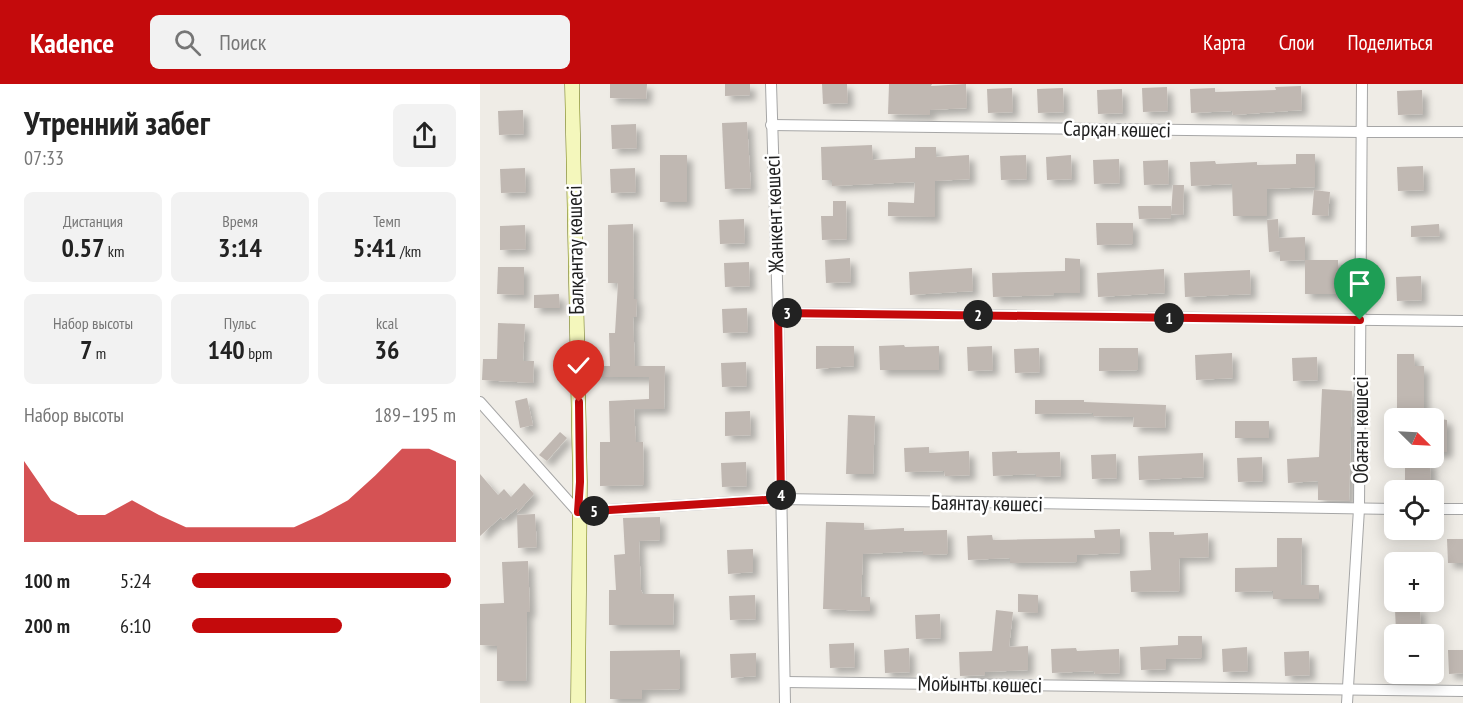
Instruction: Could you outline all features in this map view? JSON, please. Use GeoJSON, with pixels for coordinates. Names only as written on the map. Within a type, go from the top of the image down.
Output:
{"type":"FeatureCollection","features":[{"type":"Feature","properties":{"kind":"street","name":"Балқантау көшесі"},"geometry":{"type":"LineString","coordinates":[[572,84],[580,470],[578,703]]}},
{"type":"Feature","properties":{"kind":"street","name":"Жанкент көшесі"},"geometry":{"type":"LineString","coordinates":[[771,84],[778,313],[785,703]]}},
{"type":"Feature","properties":{"kind":"street","name":"Обаған көшесі"},"geometry":{"type":"LineString","coordinates":[[1347,703],[1359,509],[1362,84]]}},
{"type":"Feature","properties":{"kind":"street","name":"Сарқан көшесі"},"geometry":{"type":"LineString","coordinates":[[771,125],[1463,132]]}},
{"type":"Feature","properties":{"kind":"street"},"geometry":{"type":"LineString","coordinates":[[778,313],[1463,321]]}},
{"type":"Feature","properties":{"kind":"street"},"geometry":{"type":"LineString","coordinates":[[480,402],[578,512]]}},
{"type":"Feature","properties":{"kind":"street","name":"Баянтау көшесі"},"geometry":{"type":"LineString","coordinates":[[578,512],[781,499],[1384,509]]}},
{"type":"Feature","properties":{"kind":"street"},"geometry":{"type":"LineString","coordinates":[[1444,509],[1463,509]]}},
{"type":"Feature","properties":{"kind":"street","name":"Мойынты көшесі"},"geometry":{"type":"LineString","coordinates":[[785,682],[1463,691]]}},
{"type":"Feature","properties":{"kind":"building"},"geometry":{"type":"Polygon","coordinates":[[[610,84],[647,84],[646,99],[610,98],[610,84]]]}},
{"type":"Feature","properties":{"kind":"building"},"geometry":{"type":"Polygon","coordinates":[[[725,84],[750,84],[750,95],[725,96],[725,84]]]}},
{"type":"Feature","properties":{"kind":"building"},"geometry":{"type":"Polygon","coordinates":[[[822,84],[847,84],[848,103],[823,104],[822,84]]]}},
{"type":"Feature","properties":{"kind":"building"},"geometry":{"type":"Polygon","coordinates":[[[889,84],[932,84],[931,86],[966,84],[967,108],[930,110],[930,115],[888,114],[889,84]]]}},
{"type":"Feature","properties":{"kind":"building"},"geometry":{"type":"Polygon","coordinates":[[[1301,86],[1302,110],[1233,115],[1232,111],[1191,113],[1190,89],[1215,88],[1215,92],[1276,90],[1275,87],[1301,86]]]}},
{"type":"Feature","properties":{"kind":"building"},"geometry":{"type":"Polygon","coordinates":[[[1167,87],[1168,111],[1143,112],[1142,88],[1167,87]]]}},
{"type":"Feature","properties":{"kind":"building"},"geometry":{"type":"Polygon","coordinates":[[[1012,88],[1013,112],[988,113],[987,89],[1012,88]]]}},
{"type":"Feature","properties":{"kind":"building"},"geometry":{"type":"Polygon","coordinates":[[[1063,88],[1064,112],[1038,113],[1037,89],[1063,88]]]}},
{"type":"Feature","properties":{"kind":"building"},"geometry":{"type":"Polygon","coordinates":[[[1122,89],[1123,113],[1098,114],[1097,90],[1122,89]]]}},
{"type":"Feature","properties":{"kind":"building"},"geometry":{"type":"Polygon","coordinates":[[[1422,90],[1423,114],[1398,115],[1397,91],[1422,90]]]}},
{"type":"Feature","properties":{"kind":"building"},"geometry":{"type":"Polygon","coordinates":[[[523,110],[524,134],[499,135],[498,111],[523,110]]]}},
{"type":"Feature","properties":{"kind":"building"},"geometry":{"type":"Polygon","coordinates":[[[747,122],[751,188],[725,189],[722,123],[747,122]]]}},
{"type":"Feature","properties":{"kind":"building"},"geometry":{"type":"Polygon","coordinates":[[[636,124],[637,148],[612,149],[611,125],[636,124]]]}},
{"type":"Feature","properties":{"kind":"building"},"geometry":{"type":"Polygon","coordinates":[[[872,145],[873,160],[915,158],[915,147],[936,147],[936,157],[969,155],[970,179],[935,181],[935,217],[888,216],[888,202],[914,203],[915,182],[832,186],[832,180],[822,180],[821,147],[872,145]]]}},
{"type":"Feature","properties":{"kind":"building"},"geometry":{"type":"Polygon","coordinates":[[[1296,154],[1315,154],[1315,187],[1267,189],[1267,216],[1233,216],[1232,184],[1191,186],[1190,162],[1296,164],[1296,154]]]}},
{"type":"Feature","properties":{"kind":"building"},"geometry":{"type":"Polygon","coordinates":[[[660,155],[687,155],[687,202],[660,202],[660,155]]]}},
{"type":"Feature","properties":{"kind":"building"},"geometry":{"type":"Polygon","coordinates":[[[1026,155],[1027,179],[1001,180],[1000,156],[1026,155]]]}},
{"type":"Feature","properties":{"kind":"building"},"geometry":{"type":"Polygon","coordinates":[[[1071,155],[1072,179],[1047,180],[1046,157],[1071,155]]]}},
{"type":"Feature","properties":{"kind":"building"},"geometry":{"type":"Polygon","coordinates":[[[1119,159],[1120,183],[1094,184],[1093,160],[1119,159]]]}},
{"type":"Feature","properties":{"kind":"building"},"geometry":{"type":"Polygon","coordinates":[[[1168,160],[1169,184],[1144,185],[1143,161],[1168,160]]]}},
{"type":"Feature","properties":{"kind":"building"},"geometry":{"type":"Polygon","coordinates":[[[1423,166],[1424,190],[1398,191],[1397,167],[1423,166]]]}},
{"type":"Feature","properties":{"kind":"building"},"geometry":{"type":"Polygon","coordinates":[[[525,168],[526,192],[501,193],[500,169],[525,168]]]}},
{"type":"Feature","properties":{"kind":"building"},"geometry":{"type":"Polygon","coordinates":[[[635,168],[636,192],[611,193],[610,169],[635,168]]]}},
{"type":"Feature","properties":{"kind":"building"},"geometry":{"type":"Polygon","coordinates":[[[1173,185],[1184,185],[1183,215],[1171,214],[1173,185]]]}},
{"type":"Feature","properties":{"kind":"building"},"geometry":{"type":"Polygon","coordinates":[[[1314,190],[1330,192],[1328,216],[1312,215],[1314,190]]]}},
{"type":"Feature","properties":{"kind":"building"},"geometry":{"type":"Polygon","coordinates":[[[833,201],[846,201],[847,239],[822,240],[821,216],[833,216],[833,201]]]}},
{"type":"Feature","properties":{"kind":"building"},"geometry":{"type":"Polygon","coordinates":[[[1138,206],[1171,206],[1171,218],[1139,219],[1138,206]]]}},
{"type":"Feature","properties":{"kind":"building"},"geometry":{"type":"Polygon","coordinates":[[[744,219],[745,243],[720,244],[719,220],[744,219]]]}},
{"type":"Feature","properties":{"kind":"building"},"geometry":{"type":"Polygon","coordinates":[[[1278,219],[1279,238],[1305,237],[1305,260],[1280,261],[1280,251],[1269,252],[1267,220],[1278,219]]]}},
{"type":"Feature","properties":{"kind":"building"},"geometry":{"type":"Polygon","coordinates":[[[1096,223],[1133,223],[1133,244],[1097,245],[1096,223]]]}},
{"type":"Feature","properties":{"kind":"building"},"geometry":{"type":"Polygon","coordinates":[[[633,224],[634,299],[637,299],[636,317],[633,317],[635,366],[665,366],[664,409],[634,409],[636,442],[643,442],[644,485],[600,486],[600,442],[610,442],[609,401],[649,399],[649,377],[594,377],[594,366],[610,366],[609,333],[615,333],[618,283],[608,283],[608,225],[633,224]]]}},
{"type":"Feature","properties":{"kind":"building"},"geometry":{"type":"Polygon","coordinates":[[[1439,224],[1440,236],[1411,237],[1411,226],[1439,224]]]}},
{"type":"Feature","properties":{"kind":"building"},"geometry":{"type":"Polygon","coordinates":[[[525,225],[526,249],[500,250],[500,226],[525,225]]]}},
{"type":"Feature","properties":{"kind":"building"},"geometry":{"type":"Polygon","coordinates":[[[850,258],[851,282],[826,283],[825,260],[850,258]]]}},
{"type":"Feature","properties":{"kind":"building"},"geometry":{"type":"Polygon","coordinates":[[[1065,258],[1080,259],[1080,293],[993,297],[992,273],[1065,271],[1065,258]]]}},
{"type":"Feature","properties":{"kind":"building"},"geometry":{"type":"Polygon","coordinates":[[[1305,260],[1338,260],[1338,294],[1305,294],[1305,260]]]}},
{"type":"Feature","properties":{"kind":"building"},"geometry":{"type":"Polygon","coordinates":[[[749,262],[750,286],[725,287],[724,263],[749,262]]]}},
{"type":"Feature","properties":{"kind":"building"},"geometry":{"type":"Polygon","coordinates":[[[498,267],[524,267],[524,295],[497,294],[498,267]]]}},
{"type":"Feature","properties":{"kind":"building"},"geometry":{"type":"Polygon","coordinates":[[[972,268],[973,291],[910,295],[909,272],[972,268]]]}},
{"type":"Feature","properties":{"kind":"building"},"geometry":{"type":"Polygon","coordinates":[[[1164,269],[1165,293],[1098,297],[1097,273],[1164,269]]]}},
{"type":"Feature","properties":{"kind":"building"},"geometry":{"type":"Polygon","coordinates":[[[1250,270],[1251,294],[1185,297],[1184,273],[1250,270]]]}},
{"type":"Feature","properties":{"kind":"building"},"geometry":{"type":"Polygon","coordinates":[[[1421,276],[1422,300],[1397,301],[1396,277],[1421,276]]]}},
{"type":"Feature","properties":{"kind":"building"},"geometry":{"type":"Polygon","coordinates":[[[559,294],[560,308],[534,308],[534,295],[559,294]]]}},
{"type":"Feature","properties":{"kind":"building"},"geometry":{"type":"Polygon","coordinates":[[[747,308],[748,332],[723,333],[722,309],[747,308]]]}},
{"type":"Feature","properties":{"kind":"building"},"geometry":{"type":"Polygon","coordinates":[[[498,323],[525,324],[523,361],[534,361],[533,383],[482,380],[483,359],[497,359],[498,323]]]}},
{"type":"Feature","properties":{"kind":"building"},"geometry":{"type":"Polygon","coordinates":[[[904,345],[905,347],[939,346],[939,370],[880,370],[879,346],[904,345]]]}},
{"type":"Feature","properties":{"kind":"building"},"geometry":{"type":"Polygon","coordinates":[[[816,346],[854,346],[854,366],[816,369],[816,346]]]}},
{"type":"Feature","properties":{"kind":"building"},"geometry":{"type":"Polygon","coordinates":[[[992,346],[993,370],[968,371],[967,347],[992,346]]]}},
{"type":"Feature","properties":{"kind":"building"},"geometry":{"type":"Polygon","coordinates":[[[1039,348],[1040,372],[1015,373],[1014,349],[1039,348]]]}},
{"type":"Feature","properties":{"kind":"building"},"geometry":{"type":"Polygon","coordinates":[[[1099,348],[1138,348],[1138,370],[1099,371],[1099,348]]]}},
{"type":"Feature","properties":{"kind":"building"},"geometry":{"type":"Polygon","coordinates":[[[1232,353],[1233,378],[1196,380],[1195,355],[1232,353]]]}},
{"type":"Feature","properties":{"kind":"building"},"geometry":{"type":"Polygon","coordinates":[[[1397,354],[1414,354],[1415,366],[1424,366],[1424,408],[1397,408],[1397,354]]]}},
{"type":"Feature","properties":{"kind":"building"},"geometry":{"type":"Polygon","coordinates":[[[1317,357],[1318,380],[1293,381],[1292,358],[1317,357]]]}},
{"type":"Feature","properties":{"kind":"building"},"geometry":{"type":"Polygon","coordinates":[[[746,362],[747,386],[722,387],[721,363],[746,362]]]}},
{"type":"Feature","properties":{"kind":"building"},"geometry":{"type":"Polygon","coordinates":[[[1322,389],[1352,391],[1349,501],[1318,500],[1318,481],[1288,483],[1287,459],[1319,457],[1322,389]]]}},
{"type":"Feature","properties":{"kind":"building"},"geometry":{"type":"Polygon","coordinates":[[[527,398],[533,425],[520,428],[515,401],[527,398]]]}},
{"type":"Feature","properties":{"kind":"building"},"geometry":{"type":"Polygon","coordinates":[[[1035,400],[1084,400],[1084,402],[1166,405],[1165,428],[1133,427],[1134,417],[1093,416],[1093,413],[1035,414],[1035,400]]]}},
{"type":"Feature","properties":{"kind":"building"},"geometry":{"type":"Polygon","coordinates":[[[750,411],[751,435],[725,436],[725,412],[750,411]]]}},
{"type":"Feature","properties":{"kind":"building"},"geometry":{"type":"Polygon","coordinates":[[[848,415],[875,416],[873,474],[846,474],[848,415]]]}},
{"type":"Feature","properties":{"kind":"building"},"geometry":{"type":"Polygon","coordinates":[[[1444,420],[1447,420],[1447,452],[1444,452],[1444,420]]]}},
{"type":"Feature","properties":{"kind":"building"},"geometry":{"type":"Polygon","coordinates":[[[1235,421],[1269,421],[1269,438],[1235,438],[1235,421]]]}},
{"type":"Feature","properties":{"kind":"building"},"geometry":{"type":"Polygon","coordinates":[[[560,432],[567,438],[547,461],[539,455],[560,432]]]}},
{"type":"Feature","properties":{"kind":"building"},"geometry":{"type":"Polygon","coordinates":[[[929,447],[929,453],[969,451],[970,475],[945,476],[944,471],[905,472],[904,448],[929,447]]]}},
{"type":"Feature","properties":{"kind":"building"},"geometry":{"type":"Polygon","coordinates":[[[1017,451],[1017,453],[1060,452],[1061,476],[1036,477],[1036,474],[993,476],[992,452],[1017,451]]]}},
{"type":"Feature","properties":{"kind":"building"},"geometry":{"type":"Polygon","coordinates":[[[1203,453],[1204,477],[1139,480],[1138,456],[1203,453]]]}},
{"type":"Feature","properties":{"kind":"building"},"geometry":{"type":"Polygon","coordinates":[[[1116,454],[1117,478],[1092,479],[1091,455],[1116,454]]]}},
{"type":"Feature","properties":{"kind":"building"},"geometry":{"type":"Polygon","coordinates":[[[1262,457],[1263,481],[1238,482],[1237,458],[1262,457]]]}},
{"type":"Feature","properties":{"kind":"building"},"geometry":{"type":"Polygon","coordinates":[[[746,462],[747,486],[722,487],[721,463],[746,462]]]}},
{"type":"Feature","properties":{"kind":"building"},"geometry":{"type":"Polygon","coordinates":[[[1405,468],[1430,468],[1431,480],[1405,480],[1405,468]]]}},
{"type":"Feature","properties":{"kind":"building"},"geometry":{"type":"Polygon","coordinates":[[[480,474],[498,495],[504,489],[511,497],[524,483],[534,494],[517,513],[517,508],[503,520],[501,517],[480,536],[480,474]]]}},
{"type":"Feature","properties":{"kind":"building"},"geometry":{"type":"Polygon","coordinates":[[[535,514],[537,547],[518,548],[517,515],[535,514]]]}},
{"type":"Feature","properties":{"kind":"building"},"geometry":{"type":"Polygon","coordinates":[[[660,517],[660,540],[639,541],[641,590],[643,594],[674,594],[673,625],[609,625],[609,590],[616,590],[614,555],[625,554],[623,518],[660,517]]]}},
{"type":"Feature","properties":{"kind":"building"},"geometry":{"type":"Polygon","coordinates":[[[826,522],[864,523],[864,530],[904,528],[904,531],[947,530],[948,554],[923,555],[923,551],[863,554],[861,597],[870,597],[870,611],[823,609],[826,522]]]}},
{"type":"Feature","properties":{"kind":"building"},"geometry":{"type":"Polygon","coordinates":[[[1120,529],[1120,553],[1077,555],[1077,562],[1010,563],[1010,558],[968,560],[967,536],[992,535],[993,540],[1095,538],[1094,530],[1120,529]]]}},
{"type":"Feature","properties":{"kind":"building"},"geometry":{"type":"Polygon","coordinates":[[[1149,532],[1174,532],[1174,535],[1208,533],[1209,557],[1179,558],[1180,591],[1131,592],[1130,571],[1151,570],[1149,532]]]}},
{"type":"Feature","properties":{"kind":"building"},"geometry":{"type":"Polygon","coordinates":[[[1277,538],[1302,538],[1301,585],[1319,585],[1319,599],[1273,599],[1273,591],[1235,592],[1235,568],[1277,567],[1277,538]]]}},
{"type":"Feature","properties":{"kind":"building"},"geometry":{"type":"Polygon","coordinates":[[[1447,539],[1463,539],[1463,563],[1448,563],[1447,539]]]}},
{"type":"Feature","properties":{"kind":"building"},"geometry":{"type":"Polygon","coordinates":[[[753,549],[753,572],[728,574],[727,550],[753,549]]]}},
{"type":"Feature","properties":{"kind":"building"},"geometry":{"type":"Polygon","coordinates":[[[528,561],[530,612],[527,612],[526,681],[497,681],[497,646],[480,645],[480,604],[504,603],[502,562],[528,561]]]}},
{"type":"Feature","properties":{"kind":"building"},"geometry":{"type":"Polygon","coordinates":[[[1018,594],[1038,595],[1038,613],[1018,612],[1018,594]]]}},
{"type":"Feature","properties":{"kind":"building"},"geometry":{"type":"Polygon","coordinates":[[[755,595],[756,619],[730,620],[729,596],[755,595]]]}},
{"type":"Feature","properties":{"kind":"building"},"geometry":{"type":"Polygon","coordinates":[[[996,610],[1013,612],[1009,647],[1028,646],[1028,670],[960,676],[959,652],[992,651],[996,610]]]}},
{"type":"Feature","properties":{"kind":"building"},"geometry":{"type":"Polygon","coordinates":[[[1395,612],[1420,612],[1421,624],[1396,624],[1395,612]]]}},
{"type":"Feature","properties":{"kind":"building"},"geometry":{"type":"Polygon","coordinates":[[[940,614],[941,638],[916,639],[915,615],[940,614]]]}},
{"type":"Feature","properties":{"kind":"building"},"geometry":{"type":"Polygon","coordinates":[[[1178,636],[1202,636],[1202,658],[1166,659],[1166,669],[1141,670],[1140,647],[1178,645],[1178,636]]]}},
{"type":"Feature","properties":{"kind":"building"},"geometry":{"type":"Polygon","coordinates":[[[854,643],[855,667],[830,668],[829,644],[854,643]]]}},
{"type":"Feature","properties":{"kind":"building"},"geometry":{"type":"Polygon","coordinates":[[[1247,647],[1248,671],[1223,672],[1222,649],[1247,647]]]}},
{"type":"Feature","properties":{"kind":"building"},"geometry":{"type":"Polygon","coordinates":[[[909,648],[910,672],[885,673],[884,650],[909,648]]]}},
{"type":"Feature","properties":{"kind":"building"},"geometry":{"type":"Polygon","coordinates":[[[1076,648],[1077,651],[1119,649],[1120,673],[1095,674],[1094,671],[1052,673],[1051,649],[1076,648]]]}},
{"type":"Feature","properties":{"kind":"building"},"geometry":{"type":"Polygon","coordinates":[[[680,650],[680,689],[642,690],[642,699],[610,699],[610,651],[680,650]]]}},
{"type":"Feature","properties":{"kind":"building"},"geometry":{"type":"Polygon","coordinates":[[[1448,650],[1463,650],[1463,673],[1449,674],[1448,650]]]}},
{"type":"Feature","properties":{"kind":"building"},"geometry":{"type":"Polygon","coordinates":[[[1309,651],[1310,675],[1285,676],[1284,652],[1309,651]]]}},
{"type":"Feature","properties":{"kind":"building"},"geometry":{"type":"Polygon","coordinates":[[[756,653],[756,676],[731,678],[730,654],[756,653]]]}},
{"type":"Feature","properties":{"kind":"route"},"geometry":{"type":"LineString","coordinates":[[579,402],[578,512],[781,499],[778,313],[1360,320]]}}]}
